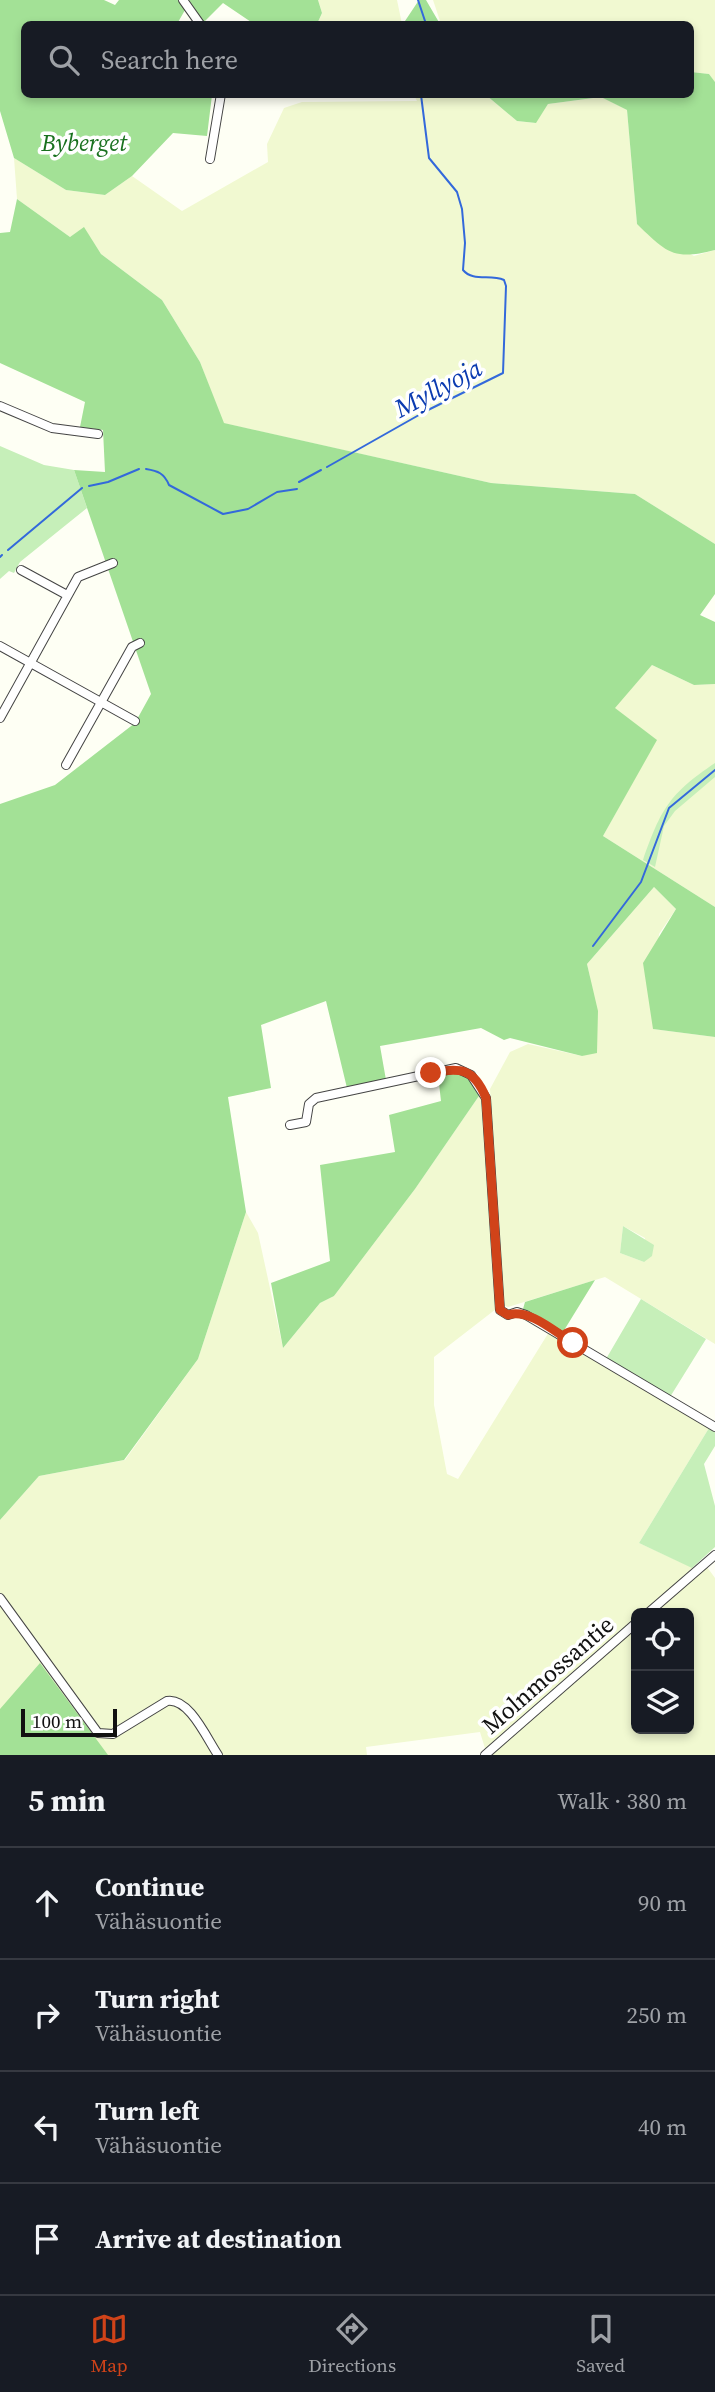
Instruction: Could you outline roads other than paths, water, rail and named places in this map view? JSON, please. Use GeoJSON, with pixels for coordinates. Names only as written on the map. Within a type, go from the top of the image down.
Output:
{"type":"FeatureCollection","features":[{"type":"Feature","properties":{"kind":"street"},"geometry":{"type":"LineString","coordinates":[[183,0],[198,21]]}},
{"type":"Feature","properties":{"kind":"street"},"geometry":{"type":"LineString","coordinates":[[210,159],[220,98]]}},
{"type":"Feature","properties":{"kind":"street"},"geometry":{"type":"LineString","coordinates":[[0,406],[52,428],[98,434]]}},
{"type":"Feature","properties":{"kind":"street"},"geometry":{"type":"LineString","coordinates":[[0,718],[67,595],[84,573],[113,563]]}},
{"type":"Feature","properties":{"kind":"street"},"geometry":{"type":"LineString","coordinates":[[21,570],[67,595]]}},
{"type":"Feature","properties":{"kind":"street"},"geometry":{"type":"LineString","coordinates":[[66,765],[132,647],[140,643]]}},
{"type":"Feature","properties":{"kind":"street"},"geometry":{"type":"LineString","coordinates":[[0,646],[135,720]]}},
{"type":"Feature","properties":{"kind":"street"},"geometry":{"type":"LineString","coordinates":[[0,698],[9,703]]}},
{"type":"Feature","properties":{"kind":"street"},"geometry":{"type":"LineString","coordinates":[[290,1125],[306,1122],[309,1104],[316,1098],[456,1068],[471,1075],[486,1098],[500,1310],[508,1315],[517,1312],[526,1315],[715,1427]]}},
{"type":"Feature","properties":{"kind":"street","name":"Molnmossantie"},"geometry":{"type":"LineString","coordinates":[[654,1608],[715,1555]]}},
{"type":"Feature","properties":{"kind":"street"},"geometry":{"type":"LineString","coordinates":[[0,1598],[98,1732],[113,1734],[167,1701],[175,1700],[184,1706],[218,1755]]}},
{"type":"Feature","properties":{"kind":"street","name":"Molnmossantie"},"geometry":{"type":"LineString","coordinates":[[485,1755],[631,1627]]}},
{"type":"Feature","properties":{"kind":"waterway","name":"Myllyoja"},"geometry":{"type":"LineString","coordinates":[[418,0],[425,21]]}},
{"type":"Feature","properties":{"kind":"waterway","name":"Myllyoja"},"geometry":{"type":"LineString","coordinates":[[327,467],[426,411],[503,373],[506,286],[504,280],[472,276],[463,270],[465,243],[462,209],[457,192],[429,158],[421,98]]}},
{"type":"Feature","properties":{"kind":"waterway","name":"Myllyoja"},"geometry":{"type":"LineString","coordinates":[[89,486],[108,482],[139,469]]}},
{"type":"Feature","properties":{"kind":"waterway","name":"Myllyoja"},"geometry":{"type":"LineString","coordinates":[[146,469],[160,473],[169,485],[223,514],[248,509],[277,492],[297,489]]}},
{"type":"Feature","properties":{"kind":"waterway","name":"Myllyoja"},"geometry":{"type":"LineString","coordinates":[[299,482],[321,470]]}},
{"type":"Feature","properties":{"kind":"waterway","name":"Myllyoja"},"geometry":{"type":"LineString","coordinates":[[8,550],[82,488]]}},
{"type":"Feature","properties":{"kind":"waterway"},"geometry":{"type":"LineString","coordinates":[[593,946],[641,882],[669,808],[715,770]]}},
{"type":"Feature","properties":{"kind":"park label","name":"Byberget"},"geometry":{"type":"Point","coordinates":[84,143]}}]}
